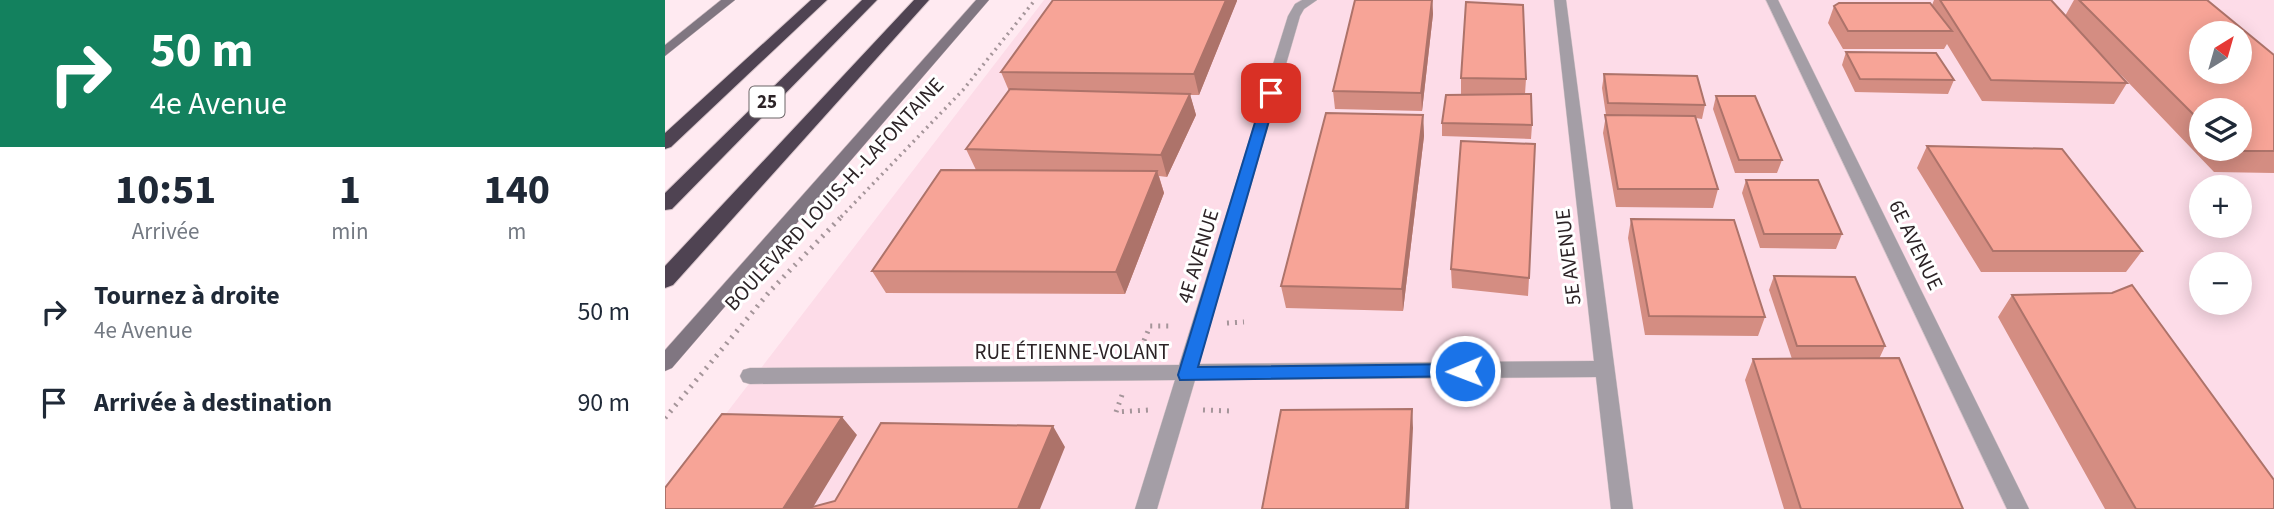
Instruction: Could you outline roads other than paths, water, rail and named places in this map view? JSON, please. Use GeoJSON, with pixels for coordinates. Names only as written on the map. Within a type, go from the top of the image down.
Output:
{"type":"FeatureCollection","features":[{"type":"Feature","properties":{"kind":"highway","name":"25"},"geometry":{"type":"LineString","coordinates":[[665,143],[820,0]]}},
{"type":"Feature","properties":{"kind":"highway","name":"25"},"geometry":{"type":"LineString","coordinates":[[665,204],[870,0]]}},
{"type":"Feature","properties":{"kind":"highway"},"geometry":{"type":"LineString","coordinates":[[665,280],[922,0]]}},
{"type":"Feature","properties":{"kind":"highway"},"geometry":{"type":"LineString","coordinates":[[665,135],[722,91]]}},
{"type":"Feature","properties":{"kind":"main road"},"geometry":{"type":"LineString","coordinates":[[665,52],[729,0]]}},
{"type":"Feature","properties":{"kind":"main road","name":"BOULEVARD LOUIS-H.-LAFONTAINE"},"geometry":{"type":"LineString","coordinates":[[665,363],[983,0]]}},
{"type":"Feature","properties":{"kind":"street","name":"4E AVENUE"},"geometry":{"type":"LineString","coordinates":[[1146,509],[1294,16],[1299,7],[1311,0]]}},
{"type":"Feature","properties":{"kind":"street","name":"5E AVENUE"},"geometry":{"type":"LineString","coordinates":[[1560,0],[1622,509]]}},
{"type":"Feature","properties":{"kind":"street","name":"6E AVENUE"},"geometry":{"type":"LineString","coordinates":[[1772,0],[2018,509]]}},
{"type":"Feature","properties":{"kind":"street","name":"RUE ÉTIENNE-VOLANT"},"geometry":{"type":"LineString","coordinates":[[750,376],[1187,375],[1605,369]]}}]}
